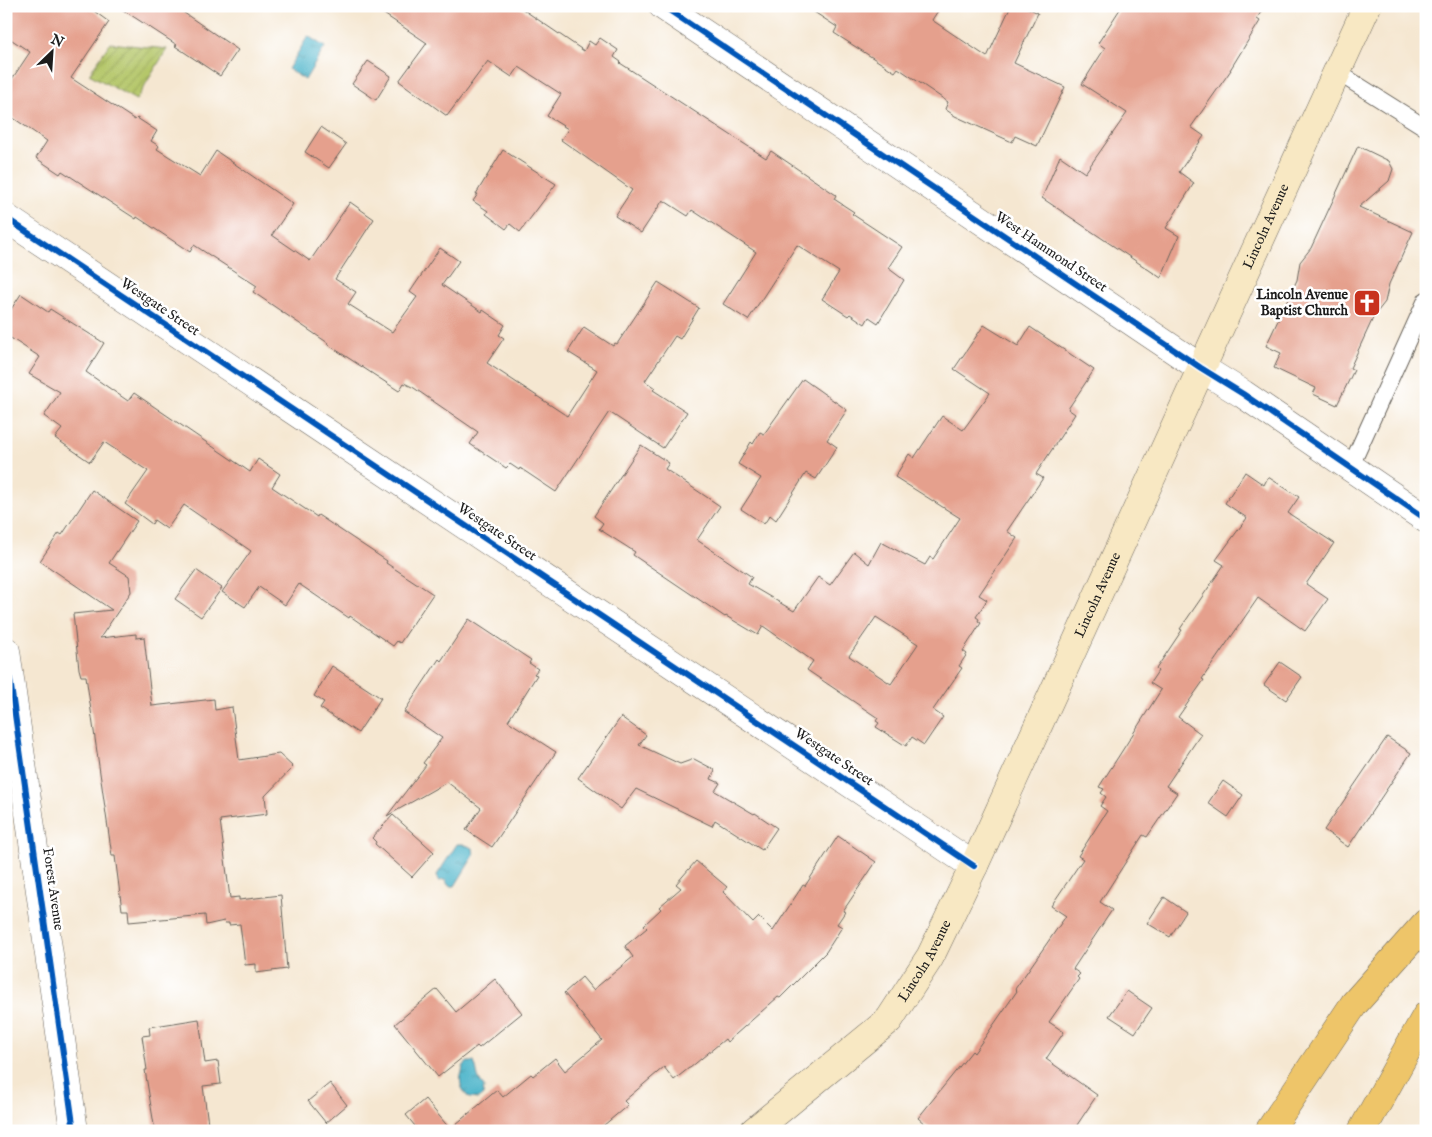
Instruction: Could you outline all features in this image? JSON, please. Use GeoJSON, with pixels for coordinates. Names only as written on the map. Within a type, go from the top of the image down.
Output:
{"type":"FeatureCollection","features":[{"type":"Feature","properties":{"kind":"highway"},"geometry":{"type":"LineString","coordinates":[[1269,1131],[1354,1004],[1426,923]]}},
{"type":"Feature","properties":{"kind":"highway"},"geometry":{"type":"LineString","coordinates":[[1362,1131],[1426,1016]]}},
{"type":"Feature","properties":{"kind":"main road","name":"Lincoln Avenue"},"geometry":{"type":"LineString","coordinates":[[754,1131],[889,1020],[930,957],[974,866],[1367,6]]}},
{"type":"Feature","properties":{"kind":"street","name":"West Hammond Street"},"geometry":{"type":"LineString","coordinates":[[663,6],[1425,517]]}},
{"type":"Feature","properties":{"kind":"street","name":"Westgate Street"},"geometry":{"type":"LineString","coordinates":[[6,218],[974,866]]}},
{"type":"Feature","properties":{"kind":"street","name":"Forest Avenue"},"geometry":{"type":"LineString","coordinates":[[6,651],[74,1131]]}},
{"type":"Feature","properties":{"kind":"lane"},"geometry":{"type":"LineString","coordinates":[[1336,72],[1426,128]]}},
{"type":"Feature","properties":{"kind":"lane"},"geometry":{"type":"LineString","coordinates":[[1350,468],[1426,300]]}},
{"type":"Feature","properties":{"kind":"green space"},"geometry":{"type":"Polygon","coordinates":[[[110,43],[167,49],[136,100],[89,74],[110,43]]]}},
{"type":"Feature","properties":{"kind":"water"},"geometry":{"type":"Polygon","coordinates":[[[308,36],[325,47],[305,80],[288,69],[308,36]]]}},
{"type":"Feature","properties":{"kind":"water"},"geometry":{"type":"Polygon","coordinates":[[[457,844],[473,848],[474,855],[455,886],[449,886],[445,880],[439,881],[437,875],[457,844]]]}},
{"type":"Feature","properties":{"kind":"water"},"geometry":{"type":"Polygon","coordinates":[[[468,1062],[474,1062],[478,1077],[484,1087],[483,1095],[478,1099],[469,1098],[461,1086],[460,1080],[464,1065],[468,1062]]]}},
{"type":"Feature","properties":{"kind":"building"},"geometry":{"type":"Polygon","coordinates":[[[6,6],[87,6],[109,22],[71,78],[135,120],[137,118],[157,131],[151,141],[159,146],[157,149],[200,176],[216,151],[293,204],[272,235],[310,261],[350,202],[374,219],[335,279],[356,292],[348,304],[392,332],[417,297],[410,292],[440,248],[459,261],[442,285],[505,325],[499,335],[504,338],[487,363],[567,416],[597,370],[568,352],[584,327],[613,346],[615,343],[617,344],[658,282],[699,308],[680,339],[675,336],[645,381],[655,388],[653,390],[687,412],[663,448],[609,412],[556,492],[520,468],[519,470],[510,464],[506,468],[470,444],[478,432],[414,388],[404,383],[399,391],[327,344],[253,292],[257,286],[194,245],[190,252],[62,171],[60,174],[36,158],[47,141],[6,113],[6,88],[30,52],[6,36],[6,6]]]}},
{"type":"Feature","properties":{"kind":"building"},"geometry":{"type":"Polygon","coordinates":[[[117,6],[174,6],[238,50],[220,76],[117,6]]]}},
{"type":"Feature","properties":{"kind":"building"},"geometry":{"type":"Polygon","coordinates":[[[372,6],[518,6],[584,51],[589,41],[595,45],[600,38],[618,50],[614,57],[620,63],[766,158],[771,151],[836,195],[834,199],[854,212],[852,214],[902,247],[888,268],[904,280],[878,323],[869,317],[865,324],[850,314],[848,316],[822,299],[839,272],[797,245],[748,320],[723,304],[756,252],[692,210],[688,216],[663,200],[641,233],[615,216],[632,190],[561,140],[568,129],[547,116],[561,94],[519,67],[512,77],[488,61],[447,116],[399,81],[427,43],[372,6]]]}},
{"type":"Feature","properties":{"kind":"building"},"geometry":{"type":"Polygon","coordinates":[[[805,6],[941,6],[932,20],[987,57],[1011,6],[1024,6],[1038,13],[1014,63],[1065,87],[1037,146],[1015,136],[1012,142],[955,116],[945,109],[948,102],[898,68],[895,72],[834,33],[837,27],[805,6]]]}},
{"type":"Feature","properties":{"kind":"building"},"geometry":{"type":"Polygon","coordinates":[[[1122,6],[1264,6],[1257,19],[1260,21],[1231,70],[1191,127],[1204,136],[1179,172],[1194,183],[1166,228],[1179,236],[1161,278],[1042,198],[1060,156],[1085,173],[1127,113],[1082,84],[1105,48],[1098,43],[1122,6]]]}},
{"type":"Feature","properties":{"kind":"building"},"geometry":{"type":"Polygon","coordinates":[[[368,61],[391,76],[376,100],[352,84],[368,61]]]}},
{"type":"Feature","properties":{"kind":"building"},"geometry":{"type":"Polygon","coordinates":[[[321,127],[346,144],[329,168],[305,152],[321,127]]]}},
{"type":"Feature","properties":{"kind":"building"},"geometry":{"type":"Polygon","coordinates":[[[1358,146],[1389,161],[1393,169],[1389,181],[1359,207],[1413,232],[1389,284],[1385,302],[1374,316],[1350,368],[1354,370],[1337,405],[1313,394],[1316,388],[1274,368],[1281,353],[1266,346],[1297,280],[1300,262],[1311,248],[1358,146]]]}},
{"type":"Feature","properties":{"kind":"building"},"geometry":{"type":"Polygon","coordinates":[[[503,150],[556,184],[520,232],[510,224],[506,229],[486,214],[488,211],[473,201],[503,150]]]}},
{"type":"Feature","properties":{"kind":"building"},"geometry":{"type":"Polygon","coordinates":[[[21,294],[48,312],[50,309],[104,343],[86,372],[128,401],[134,393],[250,472],[258,459],[280,474],[272,487],[317,517],[318,515],[433,594],[400,643],[397,641],[393,646],[299,584],[285,605],[259,587],[245,607],[222,592],[251,551],[184,505],[167,529],[154,520],[152,524],[125,504],[148,471],[104,442],[90,462],[55,438],[62,429],[44,416],[60,392],[29,374],[40,357],[6,335],[6,317],[21,294]]]}},
{"type":"Feature","properties":{"kind":"building"},"geometry":{"type":"Polygon","coordinates":[[[984,325],[1018,346],[1030,327],[1094,370],[1068,409],[1075,414],[1036,474],[1043,478],[1007,531],[1017,538],[979,595],[987,600],[976,617],[981,623],[963,651],[967,654],[959,666],[962,668],[933,710],[943,717],[924,745],[912,737],[906,746],[876,727],[879,723],[876,721],[878,718],[807,670],[813,661],[763,626],[758,635],[725,617],[633,555],[635,552],[599,529],[603,523],[594,516],[641,445],[669,463],[665,469],[720,506],[697,540],[752,577],[748,584],[794,611],[818,577],[830,585],[854,552],[869,564],[881,542],[925,565],[930,557],[933,559],[960,518],[895,477],[909,454],[914,458],[942,416],[963,430],[990,393],[954,369],[984,325]],[[876,617],[849,656],[891,684],[918,644],[876,617]]]}},
{"type":"Feature","properties":{"kind":"building"},"geometry":{"type":"Polygon","coordinates":[[[803,379],[847,410],[827,440],[837,447],[816,479],[806,473],[776,520],[770,515],[764,524],[741,509],[761,478],[738,464],[751,442],[753,444],[760,432],[764,434],[803,379]]]}},
{"type":"Feature","properties":{"kind":"building"},"geometry":{"type":"Polygon","coordinates":[[[1245,472],[1264,485],[1268,477],[1299,497],[1288,513],[1334,543],[1306,584],[1328,599],[1305,631],[1258,598],[1178,717],[1201,734],[1166,786],[1177,793],[1147,837],[1143,835],[1100,902],[1112,910],[1073,969],[1080,974],[1077,977],[1079,979],[1049,1022],[1064,1032],[1046,1059],[1097,1095],[1073,1131],[933,1131],[918,1118],[972,1051],[974,1053],[1017,991],[1015,989],[1066,916],[1051,906],[1083,859],[1078,856],[1107,811],[1100,806],[1106,797],[1101,793],[1104,789],[1099,787],[1161,690],[1150,683],[1158,671],[1156,669],[1182,630],[1180,629],[1224,565],[1216,560],[1247,518],[1225,503],[1245,472]]]}},
{"type":"Feature","properties":{"kind":"building"},"geometry":{"type":"Polygon","coordinates":[[[92,490],[137,521],[109,563],[129,576],[131,592],[100,638],[136,634],[136,638],[144,637],[152,706],[214,699],[215,710],[232,707],[239,760],[279,754],[293,767],[265,796],[267,814],[220,820],[230,898],[239,897],[239,900],[281,895],[287,969],[256,973],[256,964],[245,965],[240,924],[229,925],[229,923],[224,921],[206,925],[205,915],[129,922],[128,910],[122,910],[115,856],[112,856],[86,676],[81,676],[79,669],[73,614],[112,610],[40,561],[59,533],[62,535],[92,490]]]}},
{"type":"Feature","properties":{"kind":"building"},"geometry":{"type":"Polygon","coordinates":[[[196,570],[222,588],[201,617],[175,599],[196,570]]]}},
{"type":"Feature","properties":{"kind":"building"},"geometry":{"type":"Polygon","coordinates":[[[469,619],[531,660],[529,663],[538,669],[534,674],[537,675],[508,721],[556,752],[492,847],[466,830],[481,808],[447,782],[387,816],[426,765],[423,763],[442,738],[404,712],[439,659],[441,661],[469,619]]]}},
{"type":"Feature","properties":{"kind":"building"},"geometry":{"type":"Polygon","coordinates":[[[1280,662],[1302,677],[1286,700],[1264,685],[1280,662]]]}},
{"type":"Feature","properties":{"kind":"building"},"geometry":{"type":"Polygon","coordinates":[[[332,666],[381,698],[358,733],[320,708],[324,702],[314,696],[332,666]]]}},
{"type":"Feature","properties":{"kind":"building"},"geometry":{"type":"Polygon","coordinates":[[[621,717],[646,735],[639,745],[680,764],[694,759],[715,770],[711,779],[720,783],[715,791],[755,813],[777,828],[762,850],[715,820],[712,826],[636,789],[621,809],[578,778],[621,717]]]}},
{"type":"Feature","properties":{"kind":"building"},"geometry":{"type":"Polygon","coordinates":[[[1387,737],[1411,753],[1348,847],[1324,830],[1387,737]]]}},
{"type":"Feature","properties":{"kind":"building"},"geometry":{"type":"Polygon","coordinates":[[[1223,781],[1243,795],[1228,817],[1208,803],[1223,781]]]}},
{"type":"Feature","properties":{"kind":"building"},"geometry":{"type":"Polygon","coordinates":[[[393,815],[434,852],[412,877],[375,844],[376,842],[372,838],[393,815]]]}},
{"type":"Feature","properties":{"kind":"building"},"geometry":{"type":"Polygon","coordinates":[[[838,836],[876,862],[843,911],[845,912],[837,924],[842,927],[826,952],[780,998],[778,997],[727,1042],[725,1039],[674,1080],[664,1067],[624,1101],[628,1105],[597,1131],[419,1131],[406,1115],[425,1099],[450,1129],[497,1090],[503,1097],[531,1074],[533,1076],[555,1058],[565,1071],[602,1040],[564,993],[582,977],[593,990],[633,957],[625,946],[647,928],[644,925],[661,909],[659,907],[681,888],[676,884],[696,861],[727,887],[723,892],[753,923],[759,917],[773,931],[838,836]]]}},
{"type":"Feature","properties":{"kind":"building"},"geometry":{"type":"Polygon","coordinates":[[[1164,897],[1186,912],[1170,937],[1147,923],[1164,897]]]}},
{"type":"Feature","properties":{"kind":"building"},"geometry":{"type":"Polygon","coordinates":[[[495,979],[522,1013],[479,1048],[477,1046],[438,1077],[395,1024],[437,989],[456,1012],[495,979]]]}},
{"type":"Feature","properties":{"kind":"building"},"geometry":{"type":"Polygon","coordinates":[[[1127,991],[1152,1008],[1135,1033],[1109,1016],[1127,991]]]}},
{"type":"Feature","properties":{"kind":"building"},"geometry":{"type":"Polygon","coordinates":[[[199,1019],[205,1063],[218,1061],[221,1084],[203,1086],[209,1131],[155,1131],[145,1070],[147,1070],[142,1036],[150,1035],[149,1027],[199,1019]]]}},
{"type":"Feature","properties":{"kind":"building"},"geometry":{"type":"Polygon","coordinates":[[[330,1083],[347,1105],[326,1123],[308,1101],[330,1083]]]}},
{"type":"Feature","properties":{"kind":"cycle path"},"geometry":{"type":"LineString","coordinates":[[663,6],[1201,368],[1243,394],[1426,519]]}},
{"type":"Feature","properties":{"kind":"cycle path"},"geometry":{"type":"LineString","coordinates":[[6,218],[974,866]]}},
{"type":"Feature","properties":{"kind":"cycle path"},"geometry":{"type":"LineString","coordinates":[[6,651],[74,1131]]}},
{"type":"Feature","properties":{"kind":"place","name":"Lincoln Avenue Baptist Church"},"geometry":{"type":"Point","coordinates":[1367,303]}}]}
